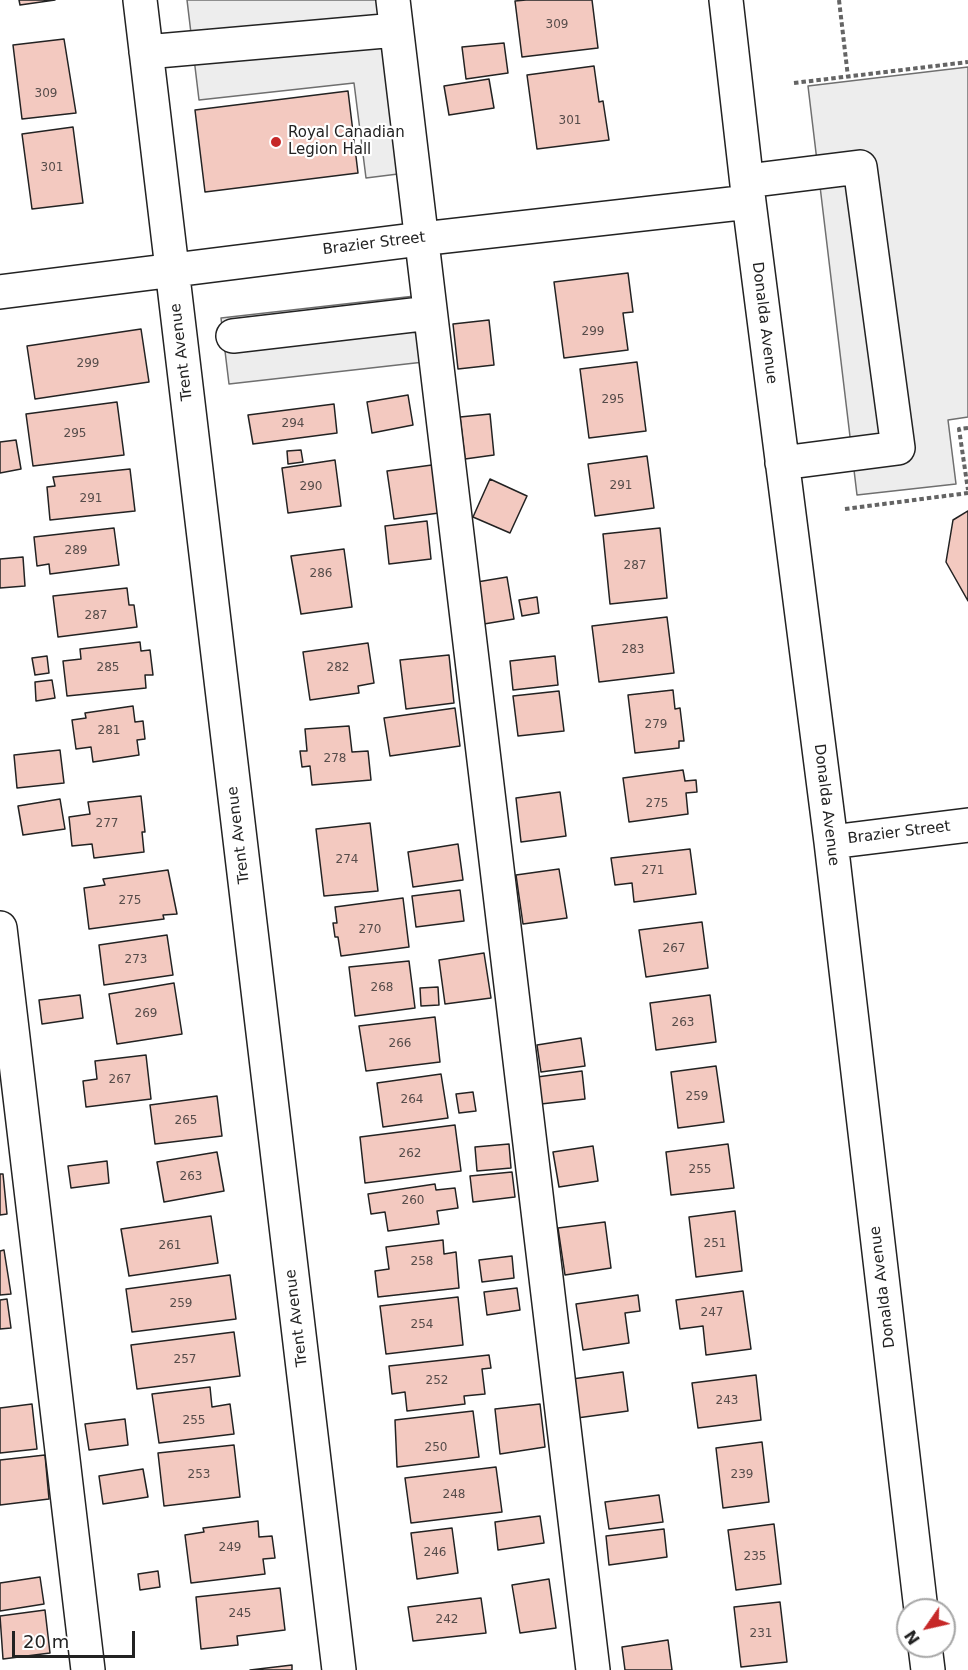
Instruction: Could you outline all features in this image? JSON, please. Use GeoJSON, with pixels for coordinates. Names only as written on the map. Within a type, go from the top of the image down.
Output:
{"type":"FeatureCollection","features":[{"type":"Feature","properties":{"kind":"street","name":"Trent Avenue"},"geometry":{"type":"LineString","coordinates":[[140,0],[339,1670]]}},
{"type":"Feature","properties":{"kind":"street","name":"Donalda Avenue"},"geometry":{"type":"LineString","coordinates":[[726,0],[748,191],[831,842],[920,1598]]}},
{"type":"Feature","properties":{"kind":"street"},"geometry":{"type":"LineString","coordinates":[[146,52],[395,15],[593,1670]]}},
{"type":"Feature","properties":{"kind":"street","name":"Brazier Street"},"geometry":{"type":"LineString","coordinates":[[0,292],[421,238],[748,191],[860,166],[898,448],[782,463]]}},
{"type":"Feature","properties":{"kind":"street"},"geometry":{"type":"LineString","coordinates":[[233,336],[429,313]]}},
{"type":"Feature","properties":{"kind":"street","name":"Brazier Street"},"geometry":{"type":"LineString","coordinates":[[831,842],[968,825]]}},
{"type":"Feature","properties":{"kind":"street"},"geometry":{"type":"LineString","coordinates":[[0,928],[88,1670]]}},
{"type":"Feature","properties":{"kind":"path"},"geometry":{"type":"LineString","coordinates":[[839,0],[848,77]]}},
{"type":"Feature","properties":{"kind":"path"},"geometry":{"type":"LineString","coordinates":[[794,83],[968,62]]}},
{"type":"Feature","properties":{"kind":"path"},"geometry":{"type":"LineString","coordinates":[[845,509],[968,491],[959,429],[968,428]]}},
{"type":"Feature","properties":{"kind":"shaded area"},"geometry":{"type":"Polygon","coordinates":[[[187,0],[385,0],[406,173],[366,178],[354,83],[199,100],[187,0]]]}},
{"type":"Feature","properties":{"kind":"shaded area"},"geometry":{"type":"Polygon","coordinates":[[[968,67],[968,417],[948,420],[956,484],[857,495],[808,86],[968,67]]]}},
{"type":"Feature","properties":{"kind":"shaded area"},"geometry":{"type":"Polygon","coordinates":[[[415,296],[424,362],[229,384],[221,318],[415,296]]]}},
{"type":"Feature","properties":{"kind":"building"},"geometry":{"type":"Polygon","coordinates":[[[19,0],[55,0],[20,5],[19,0]]]}},
{"type":"Feature","properties":{"kind":"building"},"geometry":{"type":"Polygon","coordinates":[[[592,0],[598,48],[522,57],[515,1],[592,0]]]}},
{"type":"Feature","properties":{"kind":"building"},"geometry":{"type":"Polygon","coordinates":[[[64,39],[76,113],[22,119],[13,45],[64,39]]]}},
{"type":"Feature","properties":{"kind":"building"},"geometry":{"type":"Polygon","coordinates":[[[504,43],[508,73],[466,79],[462,47],[504,43]]]}},
{"type":"Feature","properties":{"kind":"building"},"geometry":{"type":"Polygon","coordinates":[[[594,66],[599,102],[603,101],[609,140],[537,149],[527,75],[594,66]]]}},
{"type":"Feature","properties":{"kind":"building"},"geometry":{"type":"Polygon","coordinates":[[[489,79],[494,108],[449,115],[444,86],[489,79]]]}},
{"type":"Feature","properties":{"kind":"building","name":"Royal Canadian Legion Hall"},"geometry":{"type":"Polygon","coordinates":[[[348,91],[358,173],[205,192],[195,110],[348,91]]]}},
{"type":"Feature","properties":{"kind":"building"},"geometry":{"type":"Polygon","coordinates":[[[73,127],[83,203],[32,209],[22,134],[73,127]]]}},
{"type":"Feature","properties":{"kind":"building"},"geometry":{"type":"Polygon","coordinates":[[[628,273],[633,312],[623,313],[628,350],[564,358],[554,282],[628,273]]]}},
{"type":"Feature","properties":{"kind":"building"},"geometry":{"type":"Polygon","coordinates":[[[489,320],[494,365],[458,369],[453,324],[489,320]]]}},
{"type":"Feature","properties":{"kind":"building"},"geometry":{"type":"Polygon","coordinates":[[[141,329],[149,382],[35,399],[27,346],[141,329]]]}},
{"type":"Feature","properties":{"kind":"building"},"geometry":{"type":"Polygon","coordinates":[[[637,362],[646,431],[589,438],[580,369],[637,362]]]}},
{"type":"Feature","properties":{"kind":"building"},"geometry":{"type":"Polygon","coordinates":[[[408,395],[413,425],[372,433],[367,402],[408,395]]]}},
{"type":"Feature","properties":{"kind":"building"},"geometry":{"type":"Polygon","coordinates":[[[117,402],[124,455],[33,466],[26,414],[117,402]]]}},
{"type":"Feature","properties":{"kind":"building"},"geometry":{"type":"Polygon","coordinates":[[[334,404],[337,433],[253,444],[248,415],[334,404]]]}},
{"type":"Feature","properties":{"kind":"building"},"geometry":{"type":"Polygon","coordinates":[[[490,414],[494,455],[465,459],[460,417],[490,414]]]}},
{"type":"Feature","properties":{"kind":"building"},"geometry":{"type":"Polygon","coordinates":[[[16,440],[21,469],[0,473],[0,442],[16,440]]]}},
{"type":"Feature","properties":{"kind":"building"},"geometry":{"type":"Polygon","coordinates":[[[301,450],[303,462],[288,464],[287,451],[301,450]]]}},
{"type":"Feature","properties":{"kind":"building"},"geometry":{"type":"Polygon","coordinates":[[[647,456],[654,508],[595,516],[588,464],[647,456]]]}},
{"type":"Feature","properties":{"kind":"building"},"geometry":{"type":"Polygon","coordinates":[[[335,460],[341,506],[288,513],[282,468],[335,460]]]}},
{"type":"Feature","properties":{"kind":"building"},"geometry":{"type":"Polygon","coordinates":[[[432,465],[439,513],[394,519],[387,471],[432,465]]]}},
{"type":"Feature","properties":{"kind":"building"},"geometry":{"type":"Polygon","coordinates":[[[130,469],[135,511],[50,520],[47,487],[55,486],[53,477],[130,469]]]}},
{"type":"Feature","properties":{"kind":"building"},"geometry":{"type":"Polygon","coordinates":[[[490,479],[527,496],[510,533],[473,517],[490,479]]]}},
{"type":"Feature","properties":{"kind":"building"},"geometry":{"type":"Polygon","coordinates":[[[968,511],[968,601],[946,562],[953,520],[968,511]]]}},
{"type":"Feature","properties":{"kind":"building"},"geometry":{"type":"Polygon","coordinates":[[[427,521],[431,559],[389,564],[385,526],[427,521]]]}},
{"type":"Feature","properties":{"kind":"building"},"geometry":{"type":"Polygon","coordinates":[[[114,528],[119,565],[50,574],[49,564],[37,566],[34,537],[114,528]]]}},
{"type":"Feature","properties":{"kind":"building"},"geometry":{"type":"Polygon","coordinates":[[[660,528],[667,598],[610,604],[603,534],[660,528]]]}},
{"type":"Feature","properties":{"kind":"building"},"geometry":{"type":"Polygon","coordinates":[[[344,549],[352,607],[301,614],[291,556],[344,549]]]}},
{"type":"Feature","properties":{"kind":"building"},"geometry":{"type":"Polygon","coordinates":[[[23,557],[25,586],[0,588],[0,559],[23,557]]]}},
{"type":"Feature","properties":{"kind":"building"},"geometry":{"type":"Polygon","coordinates":[[[507,577],[514,619],[484,624],[477,582],[507,577]]]}},
{"type":"Feature","properties":{"kind":"building"},"geometry":{"type":"Polygon","coordinates":[[[127,588],[129,605],[134,605],[137,627],[58,637],[53,596],[127,588]]]}},
{"type":"Feature","properties":{"kind":"building"},"geometry":{"type":"Polygon","coordinates":[[[537,597],[539,613],[522,616],[519,600],[537,597]]]}},
{"type":"Feature","properties":{"kind":"building"},"geometry":{"type":"Polygon","coordinates":[[[667,617],[674,673],[599,682],[592,626],[667,617]]]}},
{"type":"Feature","properties":{"kind":"building"},"geometry":{"type":"Polygon","coordinates":[[[140,642],[141,651],[150,650],[153,675],[145,675],[146,688],[67,696],[63,661],[81,659],[80,649],[140,642]]]}},
{"type":"Feature","properties":{"kind":"building"},"geometry":{"type":"Polygon","coordinates":[[[368,643],[374,683],[358,686],[359,693],[310,700],[303,652],[368,643]]]}},
{"type":"Feature","properties":{"kind":"building"},"geometry":{"type":"Polygon","coordinates":[[[449,655],[454,703],[406,709],[400,660],[449,655]]]}},
{"type":"Feature","properties":{"kind":"building"},"geometry":{"type":"Polygon","coordinates":[[[47,656],[49,673],[35,675],[32,658],[47,656]]]}},
{"type":"Feature","properties":{"kind":"building"},"geometry":{"type":"Polygon","coordinates":[[[555,656],[558,685],[513,690],[510,661],[555,656]]]}},
{"type":"Feature","properties":{"kind":"building"},"geometry":{"type":"Polygon","coordinates":[[[52,680],[55,698],[36,701],[35,682],[52,680]]]}},
{"type":"Feature","properties":{"kind":"building"},"geometry":{"type":"Polygon","coordinates":[[[673,690],[675,709],[680,708],[684,741],[679,741],[679,748],[635,753],[628,695],[673,690]]]}},
{"type":"Feature","properties":{"kind":"building"},"geometry":{"type":"Polygon","coordinates":[[[559,691],[564,731],[518,736],[513,696],[559,691]]]}},
{"type":"Feature","properties":{"kind":"building"},"geometry":{"type":"Polygon","coordinates":[[[133,706],[135,722],[143,721],[145,739],[137,740],[139,755],[93,762],[91,747],[76,749],[72,720],[86,718],[85,713],[133,706]]]}},
{"type":"Feature","properties":{"kind":"building"},"geometry":{"type":"Polygon","coordinates":[[[455,708],[460,746],[390,756],[384,718],[455,708]]]}},
{"type":"Feature","properties":{"kind":"building"},"geometry":{"type":"Polygon","coordinates":[[[349,726],[352,752],[368,751],[371,780],[312,785],[310,766],[302,767],[300,751],[307,751],[305,729],[349,726]]]}},
{"type":"Feature","properties":{"kind":"building"},"geometry":{"type":"Polygon","coordinates":[[[60,750],[64,783],[17,788],[14,755],[60,750]]]}},
{"type":"Feature","properties":{"kind":"building"},"geometry":{"type":"Polygon","coordinates":[[[683,770],[685,781],[696,780],[697,792],[686,793],[688,814],[629,822],[623,778],[683,770]]]}},
{"type":"Feature","properties":{"kind":"building"},"geometry":{"type":"Polygon","coordinates":[[[560,792],[566,836],[521,842],[516,798],[560,792]]]}},
{"type":"Feature","properties":{"kind":"building"},"geometry":{"type":"Polygon","coordinates":[[[141,796],[145,832],[142,832],[144,852],[94,858],[92,844],[72,846],[69,817],[90,814],[88,802],[141,796]]]}},
{"type":"Feature","properties":{"kind":"building"},"geometry":{"type":"Polygon","coordinates":[[[60,799],[65,829],[23,835],[18,806],[60,799]]]}},
{"type":"Feature","properties":{"kind":"building"},"geometry":{"type":"Polygon","coordinates":[[[370,823],[378,891],[324,896],[316,829],[370,823]]]}},
{"type":"Feature","properties":{"kind":"building"},"geometry":{"type":"Polygon","coordinates":[[[458,844],[463,880],[413,887],[408,852],[458,844]]]}},
{"type":"Feature","properties":{"kind":"building"},"geometry":{"type":"Polygon","coordinates":[[[690,849],[696,894],[634,902],[632,883],[615,885],[611,858],[690,849]]]}},
{"type":"Feature","properties":{"kind":"building"},"geometry":{"type":"Polygon","coordinates":[[[559,869],[567,918],[523,924],[516,875],[559,869]]]}},
{"type":"Feature","properties":{"kind":"building"},"geometry":{"type":"Polygon","coordinates":[[[168,870],[177,914],[163,915],[164,919],[89,929],[84,888],[105,885],[103,879],[168,870]]]}},
{"type":"Feature","properties":{"kind":"building"},"geometry":{"type":"Polygon","coordinates":[[[460,890],[464,921],[416,927],[412,896],[460,890]]]}},
{"type":"Feature","properties":{"kind":"building"},"geometry":{"type":"Polygon","coordinates":[[[403,898],[409,947],[341,956],[333,923],[337,923],[335,907],[403,898]]]}},
{"type":"Feature","properties":{"kind":"building"},"geometry":{"type":"Polygon","coordinates":[[[702,922],[708,968],[646,977],[639,930],[702,922]]]}},
{"type":"Feature","properties":{"kind":"building"},"geometry":{"type":"Polygon","coordinates":[[[167,935],[173,975],[104,985],[99,945],[167,935]]]}},
{"type":"Feature","properties":{"kind":"building"},"geometry":{"type":"Polygon","coordinates":[[[484,953],[491,998],[445,1004],[439,960],[484,953]]]}},
{"type":"Feature","properties":{"kind":"building"},"geometry":{"type":"Polygon","coordinates":[[[409,961],[415,1008],[355,1016],[349,967],[409,961]]]}},
{"type":"Feature","properties":{"kind":"building"},"geometry":{"type":"Polygon","coordinates":[[[174,983],[182,1034],[117,1044],[109,994],[174,983]]]}},
{"type":"Feature","properties":{"kind":"building"},"geometry":{"type":"Polygon","coordinates":[[[438,987],[439,1005],[421,1006],[420,988],[438,987]]]}},
{"type":"Feature","properties":{"kind":"building"},"geometry":{"type":"Polygon","coordinates":[[[80,995],[83,1018],[42,1024],[39,1000],[80,995]]]}},
{"type":"Feature","properties":{"kind":"building"},"geometry":{"type":"Polygon","coordinates":[[[710,995],[716,1042],[656,1050],[650,1003],[710,995]]]}},
{"type":"Feature","properties":{"kind":"building"},"geometry":{"type":"Polygon","coordinates":[[[435,1017],[440,1062],[366,1071],[359,1026],[435,1017]]]}},
{"type":"Feature","properties":{"kind":"building"},"geometry":{"type":"Polygon","coordinates":[[[581,1038],[585,1066],[541,1072],[537,1045],[581,1038]]]}},
{"type":"Feature","properties":{"kind":"building"},"geometry":{"type":"Polygon","coordinates":[[[146,1055],[151,1099],[86,1107],[83,1081],[97,1079],[95,1061],[146,1055]]]}},
{"type":"Feature","properties":{"kind":"building"},"geometry":{"type":"Polygon","coordinates":[[[716,1066],[724,1122],[678,1128],[671,1072],[716,1066]]]}},
{"type":"Feature","properties":{"kind":"building"},"geometry":{"type":"Polygon","coordinates":[[[582,1071],[585,1099],[541,1104],[537,1077],[582,1071]]]}},
{"type":"Feature","properties":{"kind":"building"},"geometry":{"type":"Polygon","coordinates":[[[441,1074],[448,1118],[383,1127],[377,1083],[441,1074]]]}},
{"type":"Feature","properties":{"kind":"building"},"geometry":{"type":"Polygon","coordinates":[[[473,1092],[476,1111],[459,1113],[456,1094],[473,1092]]]}},
{"type":"Feature","properties":{"kind":"building"},"geometry":{"type":"Polygon","coordinates":[[[217,1096],[222,1136],[155,1144],[150,1105],[217,1096]]]}},
{"type":"Feature","properties":{"kind":"building"},"geometry":{"type":"Polygon","coordinates":[[[455,1125],[461,1171],[365,1183],[360,1137],[455,1125]]]}},
{"type":"Feature","properties":{"kind":"building"},"geometry":{"type":"Polygon","coordinates":[[[509,1144],[511,1168],[477,1171],[475,1147],[509,1144]]]}},
{"type":"Feature","properties":{"kind":"building"},"geometry":{"type":"Polygon","coordinates":[[[728,1144],[734,1188],[671,1195],[666,1152],[728,1144]]]}},
{"type":"Feature","properties":{"kind":"building"},"geometry":{"type":"Polygon","coordinates":[[[593,1146],[598,1181],[559,1187],[553,1152],[593,1146]]]}},
{"type":"Feature","properties":{"kind":"building"},"geometry":{"type":"Polygon","coordinates":[[[217,1152],[224,1191],[164,1202],[157,1162],[217,1152]]]}},
{"type":"Feature","properties":{"kind":"building"},"geometry":{"type":"Polygon","coordinates":[[[107,1161],[109,1183],[71,1188],[68,1166],[107,1161]]]}},
{"type":"Feature","properties":{"kind":"building"},"geometry":{"type":"Polygon","coordinates":[[[512,1172],[515,1197],[473,1202],[470,1176],[512,1172]]]}},
{"type":"Feature","properties":{"kind":"building"},"geometry":{"type":"Polygon","coordinates":[[[0,1174],[3,1174],[7,1214],[0,1215],[0,1174]]]}},
{"type":"Feature","properties":{"kind":"building"},"geometry":{"type":"Polygon","coordinates":[[[435,1184],[436,1190],[455,1188],[458,1208],[437,1211],[439,1224],[388,1231],[385,1212],[371,1214],[368,1194],[435,1184]]]}},
{"type":"Feature","properties":{"kind":"building"},"geometry":{"type":"Polygon","coordinates":[[[735,1211],[742,1271],[696,1277],[689,1217],[735,1211]]]}},
{"type":"Feature","properties":{"kind":"building"},"geometry":{"type":"Polygon","coordinates":[[[211,1216],[218,1263],[129,1276],[121,1229],[211,1216]]]}},
{"type":"Feature","properties":{"kind":"building"},"geometry":{"type":"Polygon","coordinates":[[[605,1222],[611,1268],[565,1275],[558,1228],[605,1222]]]}},
{"type":"Feature","properties":{"kind":"building"},"geometry":{"type":"Polygon","coordinates":[[[443,1240],[444,1254],[456,1252],[459,1288],[378,1297],[375,1271],[389,1269],[386,1247],[443,1240]]]}},
{"type":"Feature","properties":{"kind":"building"},"geometry":{"type":"Polygon","coordinates":[[[4,1250],[11,1294],[0,1295],[0,1251],[4,1250]]]}},
{"type":"Feature","properties":{"kind":"building"},"geometry":{"type":"Polygon","coordinates":[[[512,1256],[514,1278],[482,1282],[479,1260],[512,1256]]]}},
{"type":"Feature","properties":{"kind":"building"},"geometry":{"type":"Polygon","coordinates":[[[230,1275],[236,1319],[132,1332],[126,1289],[230,1275]]]}},
{"type":"Feature","properties":{"kind":"building"},"geometry":{"type":"Polygon","coordinates":[[[517,1288],[520,1310],[487,1315],[484,1292],[517,1288]]]}},
{"type":"Feature","properties":{"kind":"building"},"geometry":{"type":"Polygon","coordinates":[[[743,1291],[751,1349],[706,1355],[703,1326],[680,1329],[676,1300],[743,1291]]]}},
{"type":"Feature","properties":{"kind":"building"},"geometry":{"type":"Polygon","coordinates":[[[638,1295],[640,1311],[625,1313],[629,1343],[583,1350],[576,1304],[638,1295]]]}},
{"type":"Feature","properties":{"kind":"building"},"geometry":{"type":"Polygon","coordinates":[[[458,1297],[463,1345],[386,1354],[380,1306],[458,1297]]]}},
{"type":"Feature","properties":{"kind":"building"},"geometry":{"type":"Polygon","coordinates":[[[7,1299],[11,1328],[0,1329],[0,1300],[7,1299]]]}},
{"type":"Feature","properties":{"kind":"building"},"geometry":{"type":"Polygon","coordinates":[[[234,1332],[240,1376],[137,1389],[131,1345],[234,1332]]]}},
{"type":"Feature","properties":{"kind":"building"},"geometry":{"type":"Polygon","coordinates":[[[489,1355],[491,1368],[482,1369],[485,1394],[464,1396],[465,1404],[407,1411],[405,1392],[392,1394],[389,1366],[489,1355]]]}},
{"type":"Feature","properties":{"kind":"building"},"geometry":{"type":"Polygon","coordinates":[[[623,1372],[628,1411],[577,1418],[572,1379],[623,1372]]]}},
{"type":"Feature","properties":{"kind":"building"},"geometry":{"type":"Polygon","coordinates":[[[756,1375],[761,1420],[698,1428],[692,1383],[756,1375]]]}},
{"type":"Feature","properties":{"kind":"building"},"geometry":{"type":"Polygon","coordinates":[[[210,1387],[212,1407],[230,1404],[234,1434],[159,1443],[152,1394],[210,1387]]]}},
{"type":"Feature","properties":{"kind":"building"},"geometry":{"type":"Polygon","coordinates":[[[32,1404],[37,1449],[0,1453],[0,1408],[32,1404]]]}},
{"type":"Feature","properties":{"kind":"building"},"geometry":{"type":"Polygon","coordinates":[[[540,1404],[545,1447],[500,1454],[495,1409],[540,1404]]]}},
{"type":"Feature","properties":{"kind":"building"},"geometry":{"type":"Polygon","coordinates":[[[473,1411],[479,1457],[397,1467],[395,1420],[473,1411]]]}},
{"type":"Feature","properties":{"kind":"building"},"geometry":{"type":"Polygon","coordinates":[[[125,1419],[128,1445],[89,1450],[85,1424],[125,1419]]]}},
{"type":"Feature","properties":{"kind":"building"},"geometry":{"type":"Polygon","coordinates":[[[762,1442],[769,1502],[723,1508],[716,1448],[762,1442]]]}},
{"type":"Feature","properties":{"kind":"building"},"geometry":{"type":"Polygon","coordinates":[[[234,1445],[240,1497],[164,1506],[158,1453],[234,1445]]]}},
{"type":"Feature","properties":{"kind":"building"},"geometry":{"type":"Polygon","coordinates":[[[45,1455],[49,1499],[0,1505],[0,1460],[45,1455]]]}},
{"type":"Feature","properties":{"kind":"building"},"geometry":{"type":"Polygon","coordinates":[[[496,1467],[502,1512],[411,1523],[405,1478],[496,1467]]]}},
{"type":"Feature","properties":{"kind":"building"},"geometry":{"type":"Polygon","coordinates":[[[143,1469],[148,1497],[103,1504],[99,1476],[143,1469]]]}},
{"type":"Feature","properties":{"kind":"building"},"geometry":{"type":"Polygon","coordinates":[[[659,1495],[663,1522],[609,1529],[605,1502],[659,1495]]]}},
{"type":"Feature","properties":{"kind":"building"},"geometry":{"type":"Polygon","coordinates":[[[540,1516],[544,1543],[498,1550],[495,1522],[540,1516]]]}},
{"type":"Feature","properties":{"kind":"building"},"geometry":{"type":"Polygon","coordinates":[[[258,1521],[259,1537],[272,1536],[275,1558],[263,1559],[265,1574],[191,1583],[185,1535],[204,1532],[203,1528],[258,1521]]]}},
{"type":"Feature","properties":{"kind":"building"},"geometry":{"type":"Polygon","coordinates":[[[774,1524],[781,1584],[736,1590],[728,1530],[774,1524]]]}},
{"type":"Feature","properties":{"kind":"building"},"geometry":{"type":"Polygon","coordinates":[[[452,1528],[458,1573],[417,1579],[411,1533],[452,1528]]]}},
{"type":"Feature","properties":{"kind":"building"},"geometry":{"type":"Polygon","coordinates":[[[664,1529],[667,1557],[609,1565],[606,1536],[664,1529]]]}},
{"type":"Feature","properties":{"kind":"building"},"geometry":{"type":"Polygon","coordinates":[[[158,1571],[160,1587],[140,1590],[138,1574],[158,1571]]]}},
{"type":"Feature","properties":{"kind":"building"},"geometry":{"type":"Polygon","coordinates":[[[40,1577],[44,1604],[0,1611],[0,1583],[40,1577]]]}},
{"type":"Feature","properties":{"kind":"building"},"geometry":{"type":"Polygon","coordinates":[[[549,1579],[556,1628],[520,1633],[512,1585],[549,1579]]]}},
{"type":"Feature","properties":{"kind":"building"},"geometry":{"type":"Polygon","coordinates":[[[280,1588],[285,1630],[237,1636],[238,1645],[201,1649],[196,1597],[280,1588]]]}},
{"type":"Feature","properties":{"kind":"building"},"geometry":{"type":"Polygon","coordinates":[[[481,1598],[486,1633],[413,1641],[408,1607],[481,1598]]]}},
{"type":"Feature","properties":{"kind":"building"},"geometry":{"type":"Polygon","coordinates":[[[780,1602],[787,1662],[741,1667],[734,1607],[780,1602]]]}},
{"type":"Feature","properties":{"kind":"building"},"geometry":{"type":"Polygon","coordinates":[[[45,1610],[50,1653],[3,1659],[0,1616],[45,1610]]]}},
{"type":"Feature","properties":{"kind":"building"},"geometry":{"type":"Polygon","coordinates":[[[668,1640],[672,1670],[625,1670],[622,1647],[668,1640]]]}},
{"type":"Feature","properties":{"kind":"building"},"geometry":{"type":"Polygon","coordinates":[[[292,1665],[292,1670],[250,1670],[292,1665]]]}},
{"type":"Feature","properties":{"kind":"place","name":"Royal Canadian Legion Hall"},"geometry":{"type":"Point","coordinates":[276,142]}}]}
